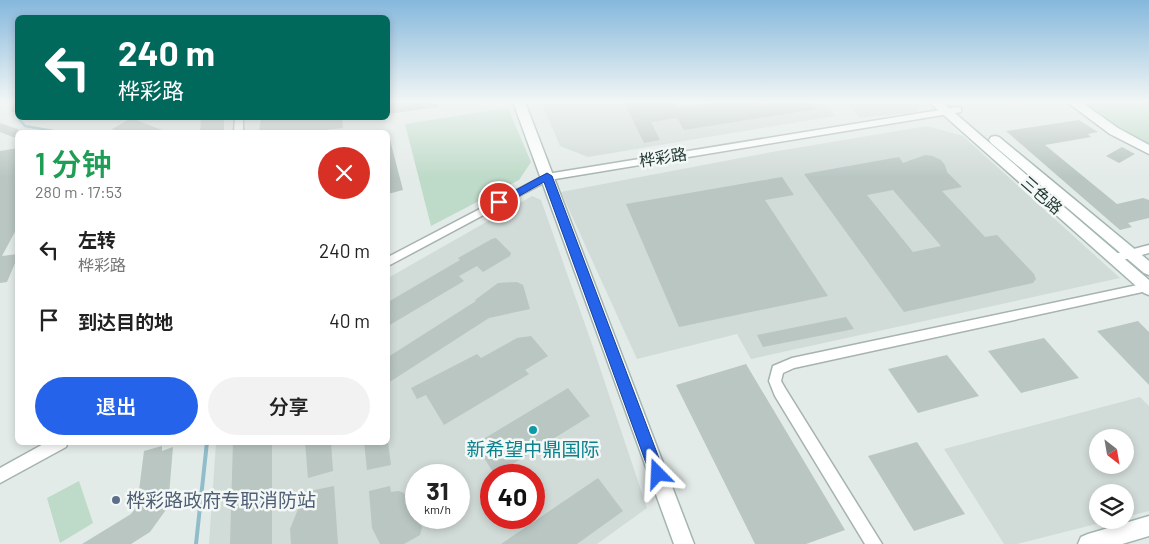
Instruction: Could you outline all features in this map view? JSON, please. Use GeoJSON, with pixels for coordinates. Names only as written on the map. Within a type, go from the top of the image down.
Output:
{"type":"FeatureCollection","features":[{"type":"Feature","properties":{"kind":"street"},"geometry":{"type":"LineString","coordinates":[[529,127],[684,544]]}},
{"type":"Feature","properties":{"kind":"street","name":"桦彩路"},"geometry":{"type":"LineString","coordinates":[[390,261],[547,176],[836,127]]}},
{"type":"Feature","properties":{"kind":"street","name":"三色路"},"geometry":{"type":"LineString","coordinates":[[972,127],[1148,288]]}},
{"type":"Feature","properties":{"kind":"street","name":"三色路"},"geometry":{"type":"LineString","coordinates":[[975,127],[1149,269]]}},
{"type":"Feature","properties":{"kind":"street"},"geometry":{"type":"LineString","coordinates":[[1109,127],[1149,150]]}},
{"type":"Feature","properties":{"kind":"street"},"geometry":{"type":"LineString","coordinates":[[1115,258],[1149,249]]}},
{"type":"Feature","properties":{"kind":"street"},"geometry":{"type":"LineString","coordinates":[[874,544],[775,381],[778,370],[792,363],[1148,288]]}},
{"type":"Feature","properties":{"kind":"street"},"geometry":{"type":"LineString","coordinates":[[0,476],[56,445]]}},
{"type":"Feature","properties":{"kind":"street"},"geometry":{"type":"LineString","coordinates":[[1088,544],[1149,526]]}},
{"type":"Feature","properties":{"kind":"shaded area"},"geometry":{"type":"Polygon","coordinates":[[[552,127],[766,127],[588,157],[560,146],[552,127]]]}},
{"type":"Feature","properties":{"kind":"shaded area"},"geometry":{"type":"Polygon","coordinates":[[[919,127],[932,127],[963,136],[1120,278],[751,359],[737,334],[637,359],[561,192],[766,153],[919,127]]]}},
{"type":"Feature","properties":{"kind":"shaded area"},"geometry":{"type":"Polygon","coordinates":[[[532,196],[541,200],[647,508],[597,544],[209,544],[216,445],[390,445],[390,277],[532,196]]]}},
{"type":"Feature","properties":{"kind":"shaded area"},"geometry":{"type":"Polygon","coordinates":[[[1140,397],[1149,406],[1149,511],[1134,515],[1134,484],[1089,484],[1089,526],[1017,544],[1004,544],[944,449],[1140,397]]]}},
{"type":"Feature","properties":{"kind":"green space"},"geometry":{"type":"Polygon","coordinates":[[[406,127],[516,127],[531,162],[519,180],[431,226],[406,127]]]}},
{"type":"Feature","properties":{"kind":"green space"},"geometry":{"type":"Polygon","coordinates":[[[1120,127],[1149,127],[1149,145],[1120,127]]]}},
{"type":"Feature","properties":{"kind":"green space"},"geometry":{"type":"Polygon","coordinates":[[[79,481],[93,523],[60,543],[47,498],[79,481]]]}},
{"type":"Feature","properties":{"kind":"building"},"geometry":{"type":"Polygon","coordinates":[[[0,127],[18,129],[15,130],[15,138],[0,132],[0,127]]]}},
{"type":"Feature","properties":{"kind":"building"},"geometry":{"type":"Polygon","coordinates":[[[115,127],[155,127],[162,130],[115,130],[112,129],[115,127]]]}},
{"type":"Feature","properties":{"kind":"building"},"geometry":{"type":"Polygon","coordinates":[[[200,127],[224,127],[224,130],[200,130],[200,127]]]}},
{"type":"Feature","properties":{"kind":"building"},"geometry":{"type":"Polygon","coordinates":[[[260,127],[343,128],[326,130],[259,130],[260,127]]]}},
{"type":"Feature","properties":{"kind":"building"},"geometry":{"type":"Polygon","coordinates":[[[636,127],[654,127],[660,140],[644,143],[636,127]]]}},
{"type":"Feature","properties":{"kind":"building"},"geometry":{"type":"Polygon","coordinates":[[[682,127],[701,127],[684,130],[682,127]]]}},
{"type":"Feature","properties":{"kind":"building"},"geometry":{"type":"Polygon","coordinates":[[[1030,127],[1091,127],[1098,132],[1088,134],[1091,137],[1045,145],[1117,204],[1143,198],[1149,200],[1149,218],[1128,223],[1132,227],[1120,230],[1006,131],[1030,127]]]}},
{"type":"Feature","properties":{"kind":"building"},"geometry":{"type":"Polygon","coordinates":[[[390,140],[403,190],[390,193],[390,140]]]}},
{"type":"Feature","properties":{"kind":"building"},"geometry":{"type":"Polygon","coordinates":[[[1122,147],[1135,154],[1119,163],[1106,156],[1122,147]]]}},
{"type":"Feature","properties":{"kind":"building"},"geometry":{"type":"Polygon","coordinates":[[[15,148],[15,232],[2,256],[15,254],[15,263],[7,282],[0,283],[0,151],[15,148]]]}},
{"type":"Feature","properties":{"kind":"building"},"geometry":{"type":"Polygon","coordinates":[[[925,155],[941,160],[947,172],[962,187],[942,191],[985,237],[997,235],[1034,274],[1036,279],[1033,283],[904,312],[804,174],[899,157],[903,163],[925,155]],[[893,190],[867,195],[913,252],[941,246],[893,190]]]}},
{"type":"Feature","properties":{"kind":"building"},"geometry":{"type":"Polygon","coordinates":[[[782,177],[794,195],[765,200],[828,296],[679,327],[626,204],[782,177]]]}},
{"type":"Feature","properties":{"kind":"building"},"geometry":{"type":"Polygon","coordinates":[[[496,238],[511,253],[510,256],[483,272],[477,266],[459,276],[464,281],[390,325],[390,301],[496,238]]]}},
{"type":"Feature","properties":{"kind":"building"},"geometry":{"type":"Polygon","coordinates":[[[517,282],[523,285],[530,309],[489,318],[390,382],[390,356],[476,301],[498,283],[517,282]]]}},
{"type":"Feature","properties":{"kind":"building"},"geometry":{"type":"Polygon","coordinates":[[[846,317],[854,329],[763,347],[757,335],[846,317]]]}},
{"type":"Feature","properties":{"kind":"building"},"geometry":{"type":"Polygon","coordinates":[[[1138,321],[1149,332],[1149,385],[1097,331],[1138,321]]]}},
{"type":"Feature","properties":{"kind":"building"},"geometry":{"type":"Polygon","coordinates":[[[531,336],[548,356],[525,370],[529,374],[444,425],[426,395],[417,399],[411,388],[477,354],[481,358],[517,338],[531,336]]]}},
{"type":"Feature","properties":{"kind":"building"},"geometry":{"type":"Polygon","coordinates":[[[1044,338],[1079,378],[1021,393],[988,351],[1044,338]]]}},
{"type":"Feature","properties":{"kind":"building"},"geometry":{"type":"Polygon","coordinates":[[[947,355],[979,396],[918,413],[888,369],[947,355]]]}},
{"type":"Feature","properties":{"kind":"building"},"geometry":{"type":"Polygon","coordinates":[[[746,364],[845,530],[806,544],[755,544],[676,385],[746,364]]]}},
{"type":"Feature","properties":{"kind":"building","name":"新希望中鼎国际"},"geometry":{"type":"Polygon","coordinates":[[[568,388],[590,416],[513,464],[488,464],[475,444],[568,388]]]}},
{"type":"Feature","properties":{"kind":"building"},"geometry":{"type":"Polygon","coordinates":[[[917,442],[965,514],[914,531],[868,456],[917,442]]]}},
{"type":"Feature","properties":{"kind":"building"},"geometry":{"type":"Polygon","coordinates":[[[233,445],[272,445],[272,544],[230,544],[233,445]]]}},
{"type":"Feature","properties":{"kind":"building"},"geometry":{"type":"Polygon","coordinates":[[[305,445],[331,445],[333,471],[308,478],[305,445]]]}},
{"type":"Feature","properties":{"kind":"building"},"geometry":{"type":"Polygon","coordinates":[[[364,445],[388,445],[391,465],[367,470],[364,445]]]}},
{"type":"Feature","properties":{"kind":"building"},"geometry":{"type":"Polygon","coordinates":[[[162,446],[162,451],[173,447],[168,507],[150,532],[131,544],[82,544],[131,514],[137,506],[144,451],[162,446]]]}},
{"type":"Feature","properties":{"kind":"building"},"geometry":{"type":"Polygon","coordinates":[[[598,478],[623,511],[577,544],[501,544],[523,529],[545,529],[545,514],[598,478]]]}},
{"type":"Feature","properties":{"kind":"building"},"geometry":{"type":"Polygon","coordinates":[[[334,486],[338,544],[291,544],[290,529],[305,492],[334,486]]]}},
{"type":"Feature","properties":{"kind":"building"},"geometry":{"type":"Polygon","coordinates":[[[390,486],[391,492],[398,491],[404,493],[405,529],[422,529],[420,535],[404,544],[380,544],[372,528],[369,491],[390,486]]]}},
{"type":"Feature","properties":{"kind":"waterway"},"geometry":{"type":"LineString","coordinates":[[33,127],[48,130]]}},
{"type":"Feature","properties":{"kind":"waterway"},"geometry":{"type":"LineString","coordinates":[[196,544],[207,445]]}},
{"type":"Feature","properties":{"kind":"place","name":"新希望中鼎国际"},"geometry":{"type":"Point","coordinates":[533,430]}},
{"type":"Feature","properties":{"kind":"place","name":"桦彩路政府专职消防站"},"geometry":{"type":"Point","coordinates":[116,500]}},
{"type":"Feature","properties":{"kind":"route"},"geometry":{"type":"LineString","coordinates":[[499,202],[547,176],[658,474]]}}]}
